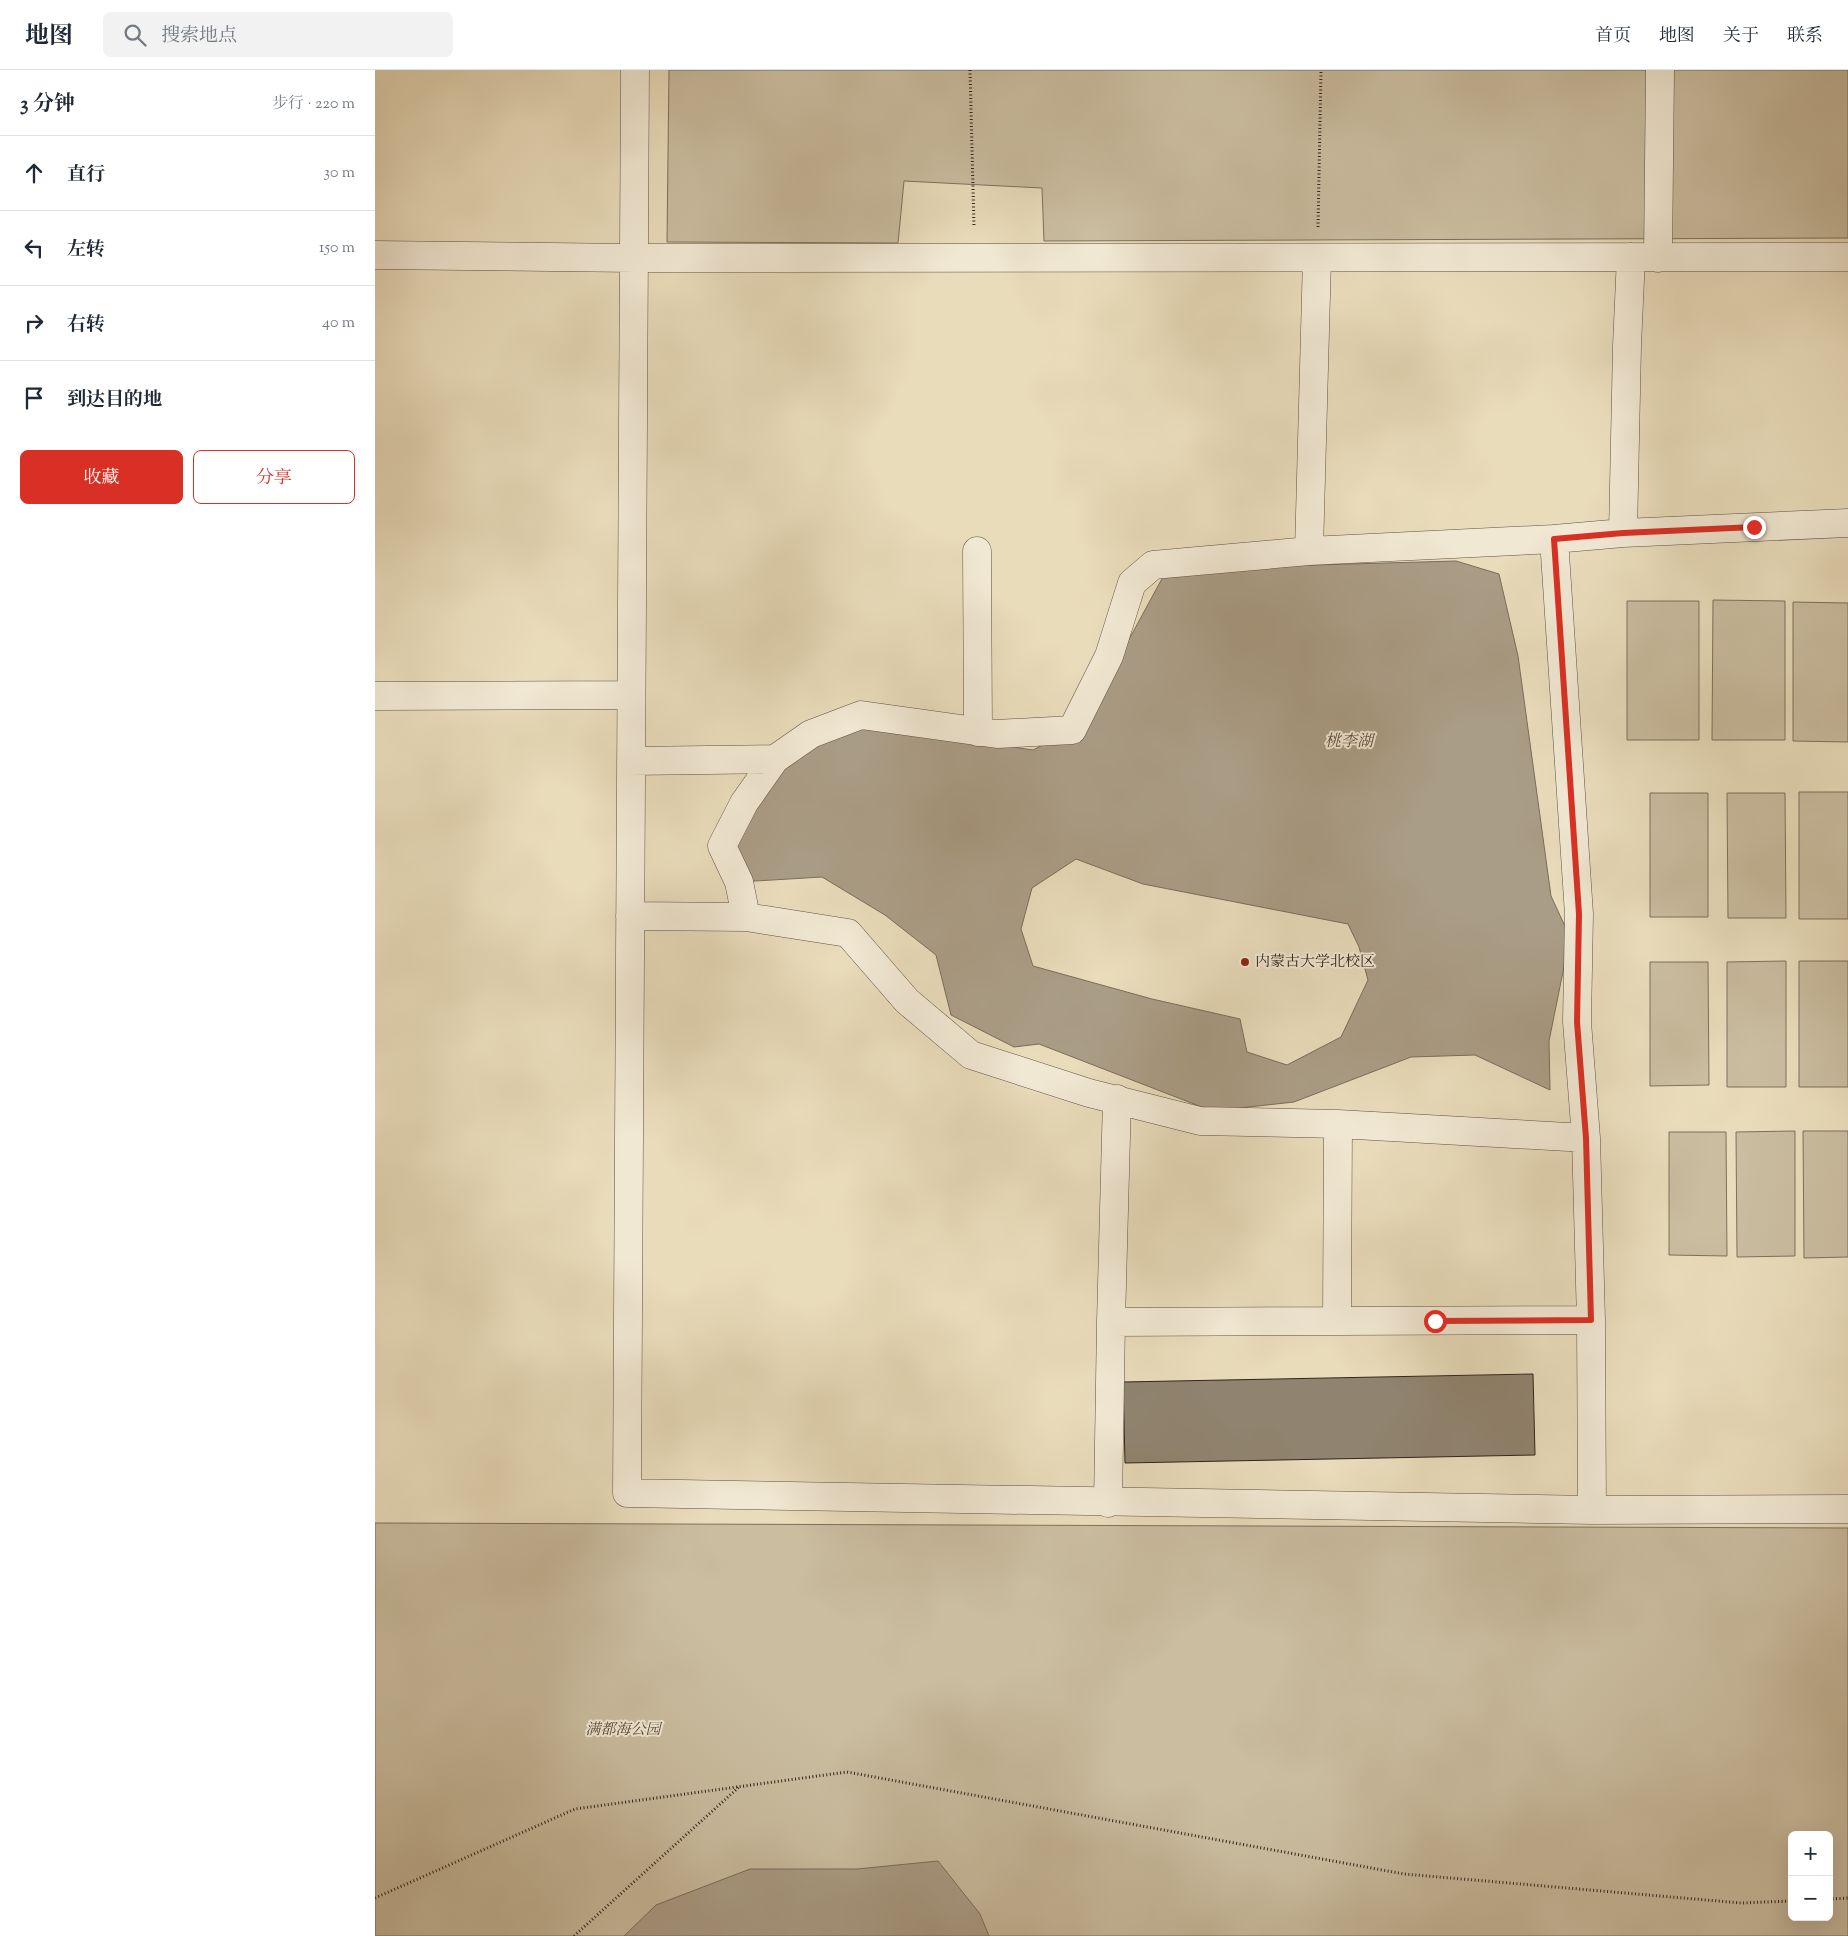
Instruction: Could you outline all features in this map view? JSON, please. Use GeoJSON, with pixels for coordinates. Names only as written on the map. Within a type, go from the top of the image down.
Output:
{"type":"FeatureCollection","features":[{"type":"Feature","properties":{"kind":"street"},"geometry":{"type":"LineString","coordinates":[[635,70],[627,1493],[1108,1503],[1592,1510],[1848,1509]]}},
{"type":"Feature","properties":{"kind":"street"},"geometry":{"type":"LineString","coordinates":[[1623,533],[1660,70]]}},
{"type":"Feature","properties":{"kind":"street"},"geometry":{"type":"LineString","coordinates":[[375,255],[634,258],[1848,257]]}},
{"type":"Feature","properties":{"kind":"street"},"geometry":{"type":"LineString","coordinates":[[1309,551],[1317,258]]}},
{"type":"Feature","properties":{"kind":"street"},"geometry":{"type":"LineString","coordinates":[[746,917],[739,882],[722,846],[744,803],[775,759],[811,734],[861,715],[997,734],[1072,730],[1109,656],[1132,583],[1153,565],[1309,551],[1554,539],[1623,533],[1848,523]]}},
{"type":"Feature","properties":{"kind":"street"},"geometry":{"type":"LineString","coordinates":[[1554,539],[1579,914],[1577,1022],[1586,1138],[1591,1320],[1592,1510]]}},
{"type":"Feature","properties":{"kind":"street"},"geometry":{"type":"LineString","coordinates":[[977,551],[978,732]]}},
{"type":"Feature","properties":{"kind":"street"},"geometry":{"type":"LineString","coordinates":[[375,696],[631,695]]}},
{"type":"Feature","properties":{"kind":"street"},"geometry":{"type":"LineString","coordinates":[[631,761],[775,759]]}},
{"type":"Feature","properties":{"kind":"street"},"geometry":{"type":"LineString","coordinates":[[630,916],[746,917],[848,933],[907,1001],[971,1055],[1089,1093],[1200,1121],[1338,1124],[1586,1138]]}},
{"type":"Feature","properties":{"kind":"street"},"geometry":{"type":"LineString","coordinates":[[1108,1503],[1117,1100]]}},
{"type":"Feature","properties":{"kind":"street"},"geometry":{"type":"LineString","coordinates":[[1337,1321],[1338,1124]]}},
{"type":"Feature","properties":{"kind":"street"},"geometry":{"type":"LineString","coordinates":[[1111,1322],[1591,1320]]}},
{"type":"Feature","properties":{"kind":"path"},"geometry":{"type":"LineString","coordinates":[[970,70],[975,258]]}},
{"type":"Feature","properties":{"kind":"path"},"geometry":{"type":"LineString","coordinates":[[1317,258],[1321,70]]}},
{"type":"Feature","properties":{"kind":"path"},"geometry":{"type":"LineString","coordinates":[[375,1898],[575,1809],[847,1772],[1404,1874],[1741,1903],[1788,1901]]}},
{"type":"Feature","properties":{"kind":"path"},"geometry":{"type":"LineString","coordinates":[[573,1936],[740,1787]]}},
{"type":"Feature","properties":{"kind":"path"},"geometry":{"type":"LineString","coordinates":[[1833,1898],[1848,1898]]}},
{"type":"Feature","properties":{"kind":"green space"},"geometry":{"type":"Polygon","coordinates":[[[669,70],[1848,70],[1848,238],[1044,241],[1042,188],[904,181],[898,243],[667,242],[669,70]]]}},
{"type":"Feature","properties":{"kind":"green space"},"geometry":{"type":"Polygon","coordinates":[[[1713,600],[1785,601],[1785,740],[1712,740],[1713,600]]]}},
{"type":"Feature","properties":{"kind":"green space"},"geometry":{"type":"Polygon","coordinates":[[[1627,601],[1699,601],[1699,740],[1627,740],[1627,601]]]}},
{"type":"Feature","properties":{"kind":"green space"},"geometry":{"type":"Polygon","coordinates":[[[1793,602],[1848,603],[1848,742],[1793,741],[1793,602]]]}},
{"type":"Feature","properties":{"kind":"green space"},"geometry":{"type":"Polygon","coordinates":[[[1799,792],[1848,792],[1848,919],[1799,919],[1799,792]]]}},
{"type":"Feature","properties":{"kind":"green space"},"geometry":{"type":"Polygon","coordinates":[[[1650,793],[1708,793],[1708,917],[1650,917],[1650,793]]]}},
{"type":"Feature","properties":{"kind":"green space"},"geometry":{"type":"Polygon","coordinates":[[[1727,793],[1785,793],[1786,918],[1728,918],[1727,793]]]}},
{"type":"Feature","properties":{"kind":"green space"},"geometry":{"type":"Polygon","coordinates":[[[1786,961],[1786,1087],[1727,1087],[1727,962],[1786,961]]]}},
{"type":"Feature","properties":{"kind":"green space"},"geometry":{"type":"Polygon","coordinates":[[[1799,961],[1848,961],[1848,1087],[1799,1087],[1799,961]]]}},
{"type":"Feature","properties":{"kind":"green space"},"geometry":{"type":"Polygon","coordinates":[[[1650,962],[1708,962],[1709,1085],[1650,1086],[1650,962]]]}},
{"type":"Feature","properties":{"kind":"green space"},"geometry":{"type":"Polygon","coordinates":[[[1795,1131],[1795,1256],[1737,1257],[1736,1132],[1795,1131]]]}},
{"type":"Feature","properties":{"kind":"green space"},"geometry":{"type":"Polygon","coordinates":[[[1803,1131],[1848,1131],[1848,1257],[1804,1258],[1803,1131]]]}},
{"type":"Feature","properties":{"kind":"green space"},"geometry":{"type":"Polygon","coordinates":[[[1669,1132],[1726,1132],[1727,1256],[1669,1255],[1669,1132]]]}},
{"type":"Feature","properties":{"kind":"green space","name":"满都海公园"},"geometry":{"type":"Polygon","coordinates":[[[375,1523],[1848,1528],[1848,1936],[375,1936],[375,1523]]]}},
{"type":"Feature","properties":{"kind":"water","name":"桃李湖"},"geometry":{"type":"Polygon","coordinates":[[[1456,561],[1499,574],[1518,656],[1551,896],[1570,937],[1549,1041],[1550,1090],[1475,1055],[1411,1057],[1294,1102],[1212,1111],[1039,1044],[1014,1047],[951,1015],[936,955],[885,915],[822,877],[739,882],[722,846],[744,803],[817,737],[875,722],[964,740],[1033,750],[1083,724],[1164,575],[1246,567],[1456,561]],[[1076,859],[1032,888],[1021,929],[1033,966],[1152,999],[1240,1019],[1247,1052],[1287,1065],[1341,1037],[1368,980],[1359,947],[1348,924],[1143,884],[1076,859]]]}},
{"type":"Feature","properties":{"kind":"water"},"geometry":{"type":"Polygon","coordinates":[[[938,1861],[980,1914],[989,1936],[624,1936],[656,1905],[750,1869],[857,1869],[938,1861]]]}},
{"type":"Feature","properties":{"kind":"building"},"geometry":{"type":"Polygon","coordinates":[[[1533,1374],[1535,1455],[1125,1463],[1123,1382],[1533,1374]]]}},
{"type":"Feature","properties":{"kind":"place","name":"内蒙古大学北校区"},"geometry":{"type":"Point","coordinates":[1245,962]}},
{"type":"Feature","properties":{"kind":"route"},"geometry":{"type":"LineString","coordinates":[[1435,1321],[1591,1320],[1586,1138],[1577,1022],[1579,914],[1554,539],[1623,533],[1754,527]]}}]}
